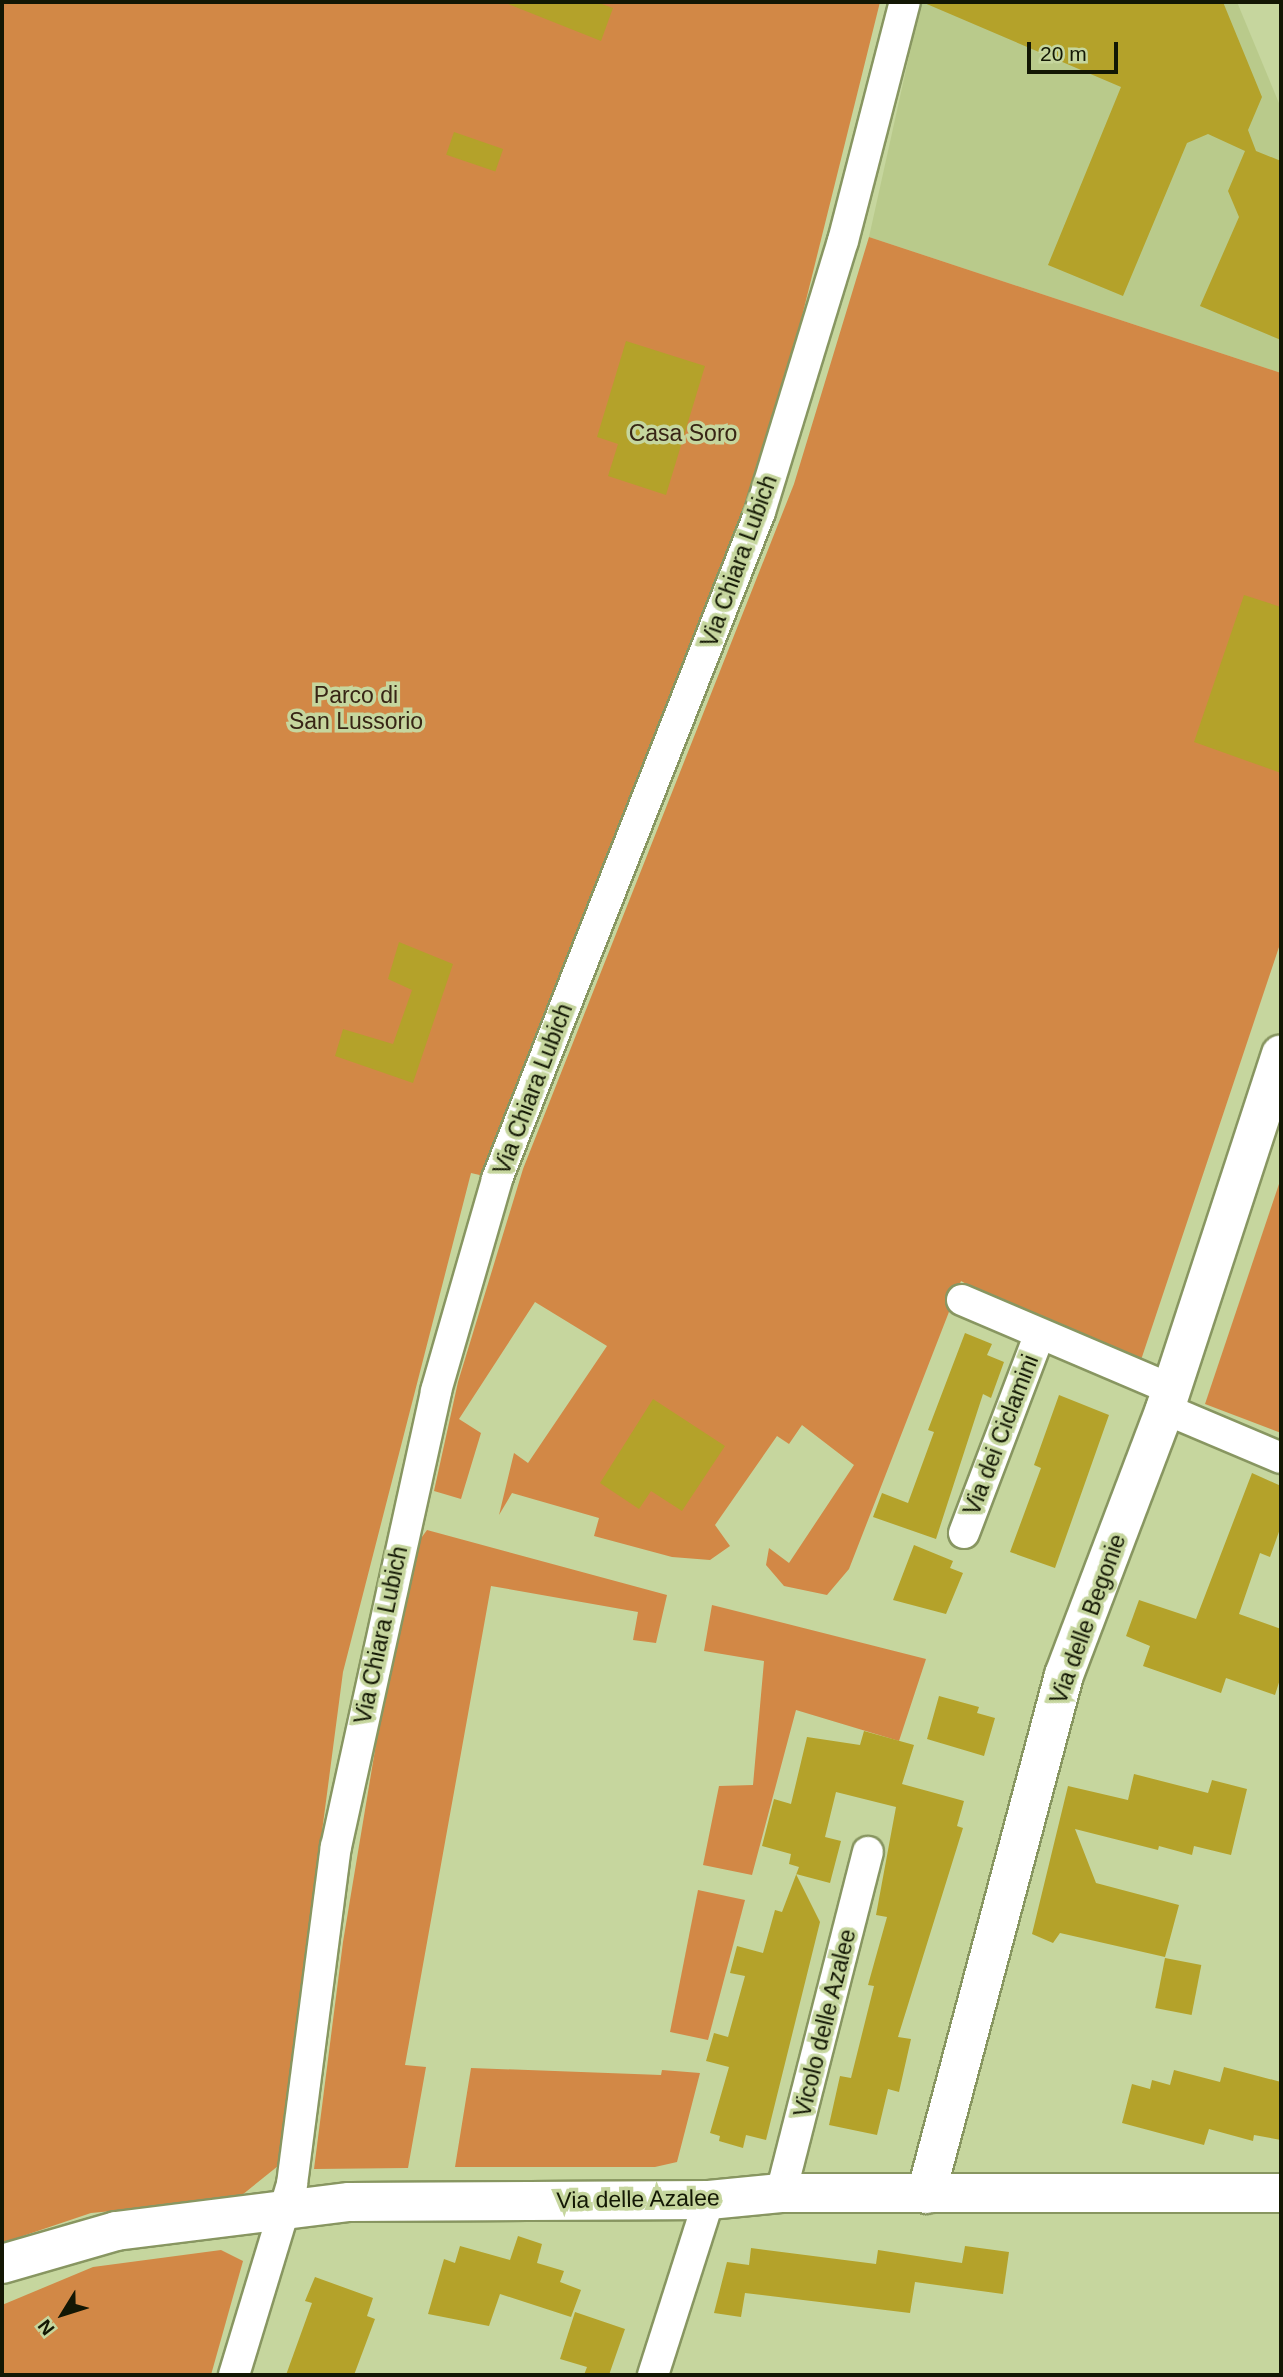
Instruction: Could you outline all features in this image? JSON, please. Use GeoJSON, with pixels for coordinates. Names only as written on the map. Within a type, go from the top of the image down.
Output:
{"type":"FeatureCollection","features":[{"type":"Feature","properties":{"kind":"street","name":"Via Chiara Lubich"},"geometry":{"type":"LineString","coordinates":[[234,2375],[285,2210],[336,1847],[436,1391],[497,1180],[760,512],[843,240],[905,2]]}},
{"type":"Feature","properties":{"kind":"street","name":"Via delle Begonie"},"geometry":{"type":"LineString","coordinates":[[926,2194],[1064,1675],[1168,1399],[1281,1055]]}},
{"type":"Feature","properties":{"kind":"street","name":"Via dei Ciclamini"},"geometry":{"type":"LineString","coordinates":[[962,1300],[1168,1399],[1281,1458]]}},
{"type":"Feature","properties":{"kind":"street","name":"Via dei Ciclamini"},"geometry":{"type":"LineString","coordinates":[[964,1533],[1039,1336]]}},
{"type":"Feature","properties":{"kind":"street","name":"Vicolo delle Azalee"},"geometry":{"type":"LineString","coordinates":[[781,2193],[868,1852]]}},
{"type":"Feature","properties":{"kind":"street","name":"Via delle Azalee"},"geometry":{"type":"LineString","coordinates":[[2,2264],[116,2231],[349,2202],[709,2200],[781,2193],[1281,2193]]}},
{"type":"Feature","properties":{"kind":"street"},"geometry":{"type":"LineString","coordinates":[[653,2375],[709,2200]]}},
{"type":"Feature","properties":{"kind":"shaded area"},"geometry":{"type":"Polygon","coordinates":[[[921,2],[1237,2],[1281,108],[1281,373],[869,237],[921,2]]]}},
{"type":"Feature","properties":{"kind":"green space"},"geometry":{"type":"Polygon","coordinates":[[[2,2],[880,2],[743,554],[497,1179],[471,1173],[343,1672],[278,2166],[237,2199],[91,2213],[2,2243],[2,2]]]}},
{"type":"Feature","properties":{"kind":"green space"},"geometry":{"type":"Polygon","coordinates":[[[869,237],[1281,373],[1281,941],[1141,1360],[1047,1329],[961,1281],[849,1569],[827,1595],[784,1586],[766,1565],[769,1548],[789,1563],[854,1465],[802,1425],[789,1444],[777,1436],[715,1525],[730,1546],[710,1560],[672,1557],[594,1536],[599,1518],[512,1493],[499,1515],[514,1453],[528,1463],[607,1346],[535,1302],[459,1419],[481,1433],[461,1499],[434,1491],[458,1382],[523,1169],[794,484],[869,237]]]}},
{"type":"Feature","properties":{"kind":"green space"},"geometry":{"type":"Polygon","coordinates":[[[1281,1178],[1281,1433],[1205,1404],[1281,1178]]]}},
{"type":"Feature","properties":{"kind":"green space"},"geometry":{"type":"Polygon","coordinates":[[[427,1530],[667,1595],[656,1643],[633,1640],[638,1612],[491,1586],[405,2065],[426,2067],[408,2168],[314,2169],[343,1942],[386,1684],[419,1541],[427,1530]]]}},
{"type":"Feature","properties":{"kind":"green space"},"geometry":{"type":"Polygon","coordinates":[[[712,1605],[926,1659],[899,1741],[796,1710],[752,1875],[703,1865],[719,1786],[753,1785],[764,1661],[704,1651],[712,1605]]]}},
{"type":"Feature","properties":{"kind":"green space"},"geometry":{"type":"Polygon","coordinates":[[[698,1890],[745,1900],[708,2040],[670,2032],[698,1890]]]}},
{"type":"Feature","properties":{"kind":"green space"},"geometry":{"type":"Polygon","coordinates":[[[471,2068],[661,2075],[662,2070],[700,2073],[677,2162],[655,2167],[455,2167],[471,2068]]]}},
{"type":"Feature","properties":{"kind":"green space"},"geometry":{"type":"Polygon","coordinates":[[[221,2250],[243,2261],[211,2375],[2,2375],[2,2305],[93,2267],[221,2250]]]}},
{"type":"Feature","properties":{"kind":"building"},"geometry":{"type":"Polygon","coordinates":[[[503,2],[596,2],[613,8],[601,41],[503,2]]]}},
{"type":"Feature","properties":{"kind":"building"},"geometry":{"type":"Polygon","coordinates":[[[922,2],[1223,2],[1262,97],[1248,130],[1256,151],[1281,161],[1281,340],[1200,306],[1239,217],[1228,191],[1245,151],[1208,134],[1187,143],[1123,296],[1048,265],[1121,87],[922,2]]]}},
{"type":"Feature","properties":{"kind":"building"},"geometry":{"type":"Polygon","coordinates":[[[454,132],[503,149],[495,172],[446,155],[454,132]]]}},
{"type":"Feature","properties":{"kind":"building"},"geometry":{"type":"Polygon","coordinates":[[[626,341],[705,366],[666,495],[608,476],[618,444],[597,437],[626,341]]]}},
{"type":"Feature","properties":{"kind":"building"},"geometry":{"type":"Polygon","coordinates":[[[1244,595],[1281,607],[1281,773],[1194,742],[1244,595]]]}},
{"type":"Feature","properties":{"kind":"building"},"geometry":{"type":"Polygon","coordinates":[[[399,942],[453,964],[413,1083],[335,1056],[343,1029],[393,1044],[412,990],[388,979],[399,942]]]}},
{"type":"Feature","properties":{"kind":"building"},"geometry":{"type":"Polygon","coordinates":[[[965,1333],[992,1344],[987,1355],[1004,1362],[991,1398],[983,1394],[936,1539],[873,1517],[882,1493],[908,1503],[934,1432],[928,1430],[965,1333]]]}},
{"type":"Feature","properties":{"kind":"building"},"geometry":{"type":"Polygon","coordinates":[[[1059,1395],[1109,1415],[1055,1568],[1010,1552],[1041,1468],[1034,1465],[1059,1395]]]}},
{"type":"Feature","properties":{"kind":"building"},"geometry":{"type":"Polygon","coordinates":[[[653,1399],[725,1446],[682,1511],[651,1491],[639,1509],[600,1483],[653,1399]]]}},
{"type":"Feature","properties":{"kind":"building"},"geometry":{"type":"Polygon","coordinates":[[[1252,1473],[1281,1486],[1281,1526],[1270,1557],[1260,1553],[1239,1614],[1281,1629],[1281,1676],[1275,1695],[1226,1678],[1221,1693],[1143,1666],[1150,1646],[1126,1636],[1139,1600],[1196,1619],[1252,1473]]]}},
{"type":"Feature","properties":{"kind":"building"},"geometry":{"type":"Polygon","coordinates":[[[914,1545],[953,1561],[950,1568],[963,1573],[946,1614],[893,1600],[914,1545]]]}},
{"type":"Feature","properties":{"kind":"building"},"geometry":{"type":"Polygon","coordinates":[[[939,1696],[979,1707],[977,1713],[995,1718],[984,1756],[927,1739],[939,1696]]]}},
{"type":"Feature","properties":{"kind":"building"},"geometry":{"type":"Polygon","coordinates":[[[864,1731],[914,1745],[902,1784],[964,1801],[957,1826],[963,1828],[898,2037],[911,2039],[899,2092],[888,2089],[877,2135],[829,2125],[840,2076],[851,2078],[874,1986],[868,1985],[887,1917],[876,1915],[896,1807],[836,1792],[825,1837],[841,1841],[830,1883],[796,1874],[799,1867],[789,1864],[791,1854],[762,1846],[774,1799],[791,1804],[807,1737],[860,1745],[864,1731]]]}},
{"type":"Feature","properties":{"kind":"building"},"geometry":{"type":"Polygon","coordinates":[[[1134,1774],[1208,1793],[1212,1780],[1247,1789],[1231,1855],[1194,1846],[1192,1855],[1159,1846],[1158,1850],[1075,1829],[1096,1883],[1179,1905],[1165,1957],[1060,1933],[1053,1943],[1032,1934],[1068,1786],[1128,1800],[1134,1774]]]}},
{"type":"Feature","properties":{"kind":"building"},"geometry":{"type":"Polygon","coordinates":[[[796,1874],[820,1922],[766,2140],[746,2135],[743,2148],[719,2141],[720,2136],[710,2133],[729,2067],[706,2061],[714,2033],[728,2037],[745,1976],[730,1973],[737,1946],[763,1953],[775,1910],[782,1912],[796,1874]]]}},
{"type":"Feature","properties":{"kind":"building"},"geometry":{"type":"Polygon","coordinates":[[[1165,1958],[1201,1965],[1192,2015],[1155,2008],[1165,1958]]]}},
{"type":"Feature","properties":{"kind":"building"},"geometry":{"type":"Polygon","coordinates":[[[1224,2067],[1281,2082],[1281,2140],[1254,2135],[1253,2141],[1209,2129],[1204,2145],[1122,2123],[1132,2084],[1150,2089],[1152,2080],[1170,2085],[1174,2070],[1220,2082],[1224,2067]]]}},
{"type":"Feature","properties":{"kind":"building"},"geometry":{"type":"Polygon","coordinates":[[[518,2236],[542,2244],[537,2263],[564,2271],[560,2282],[581,2290],[571,2317],[500,2294],[489,2326],[428,2314],[444,2259],[455,2263],[460,2246],[510,2260],[518,2236]]]}},
{"type":"Feature","properties":{"kind":"building"},"geometry":{"type":"Polygon","coordinates":[[[965,2246],[1009,2252],[1003,2294],[915,2282],[910,2313],[745,2293],[741,2317],[714,2313],[727,2262],[749,2265],[751,2248],[876,2264],[878,2250],[962,2263],[965,2246]]]}},
{"type":"Feature","properties":{"kind":"building"},"geometry":{"type":"Polygon","coordinates":[[[315,2277],[373,2298],[367,2316],[375,2319],[354,2375],[286,2375],[312,2303],[305,2301],[315,2277]]]}},
{"type":"Feature","properties":{"kind":"building"},"geometry":{"type":"Polygon","coordinates":[[[575,2312],[625,2329],[609,2375],[584,2375],[587,2367],[560,2359],[575,2312]]]}},
{"type":"Feature","properties":{"kind":"park label","name":"Casa Soro"},"geometry":{"type":"Point","coordinates":[683,433]}},
{"type":"Feature","properties":{"kind":"park label","name":"Parco di San Lussorio"},"geometry":{"type":"Point","coordinates":[356,708]}}]}
